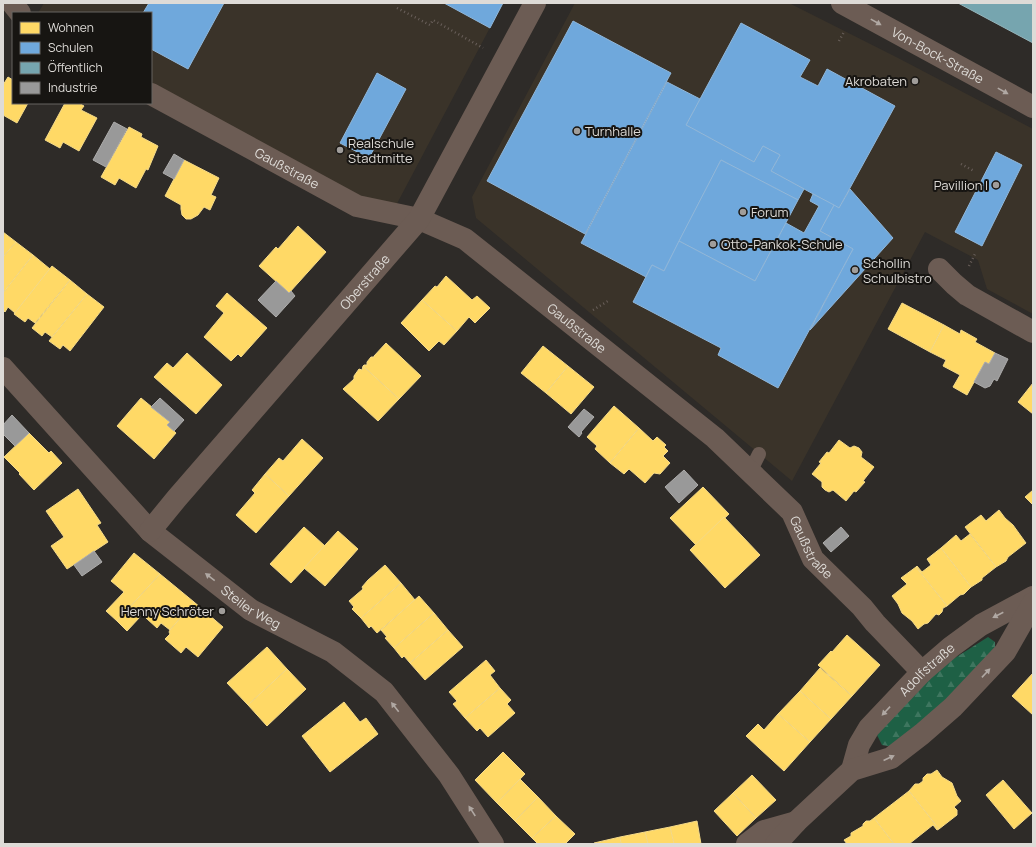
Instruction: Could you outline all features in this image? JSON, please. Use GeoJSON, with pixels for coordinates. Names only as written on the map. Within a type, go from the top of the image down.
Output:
{"type":"FeatureCollection","features":[{"type":"Feature","properties":{"kind":"street"},"geometry":{"type":"LineString","coordinates":[[12,3],[19,12]]}},
{"type":"Feature","properties":{"kind":"street","name":"Oberstraße"},"geometry":{"type":"LineString","coordinates":[[150,531],[419,219],[535,3]]}},
{"type":"Feature","properties":{"kind":"street","name":"Von-Bock-Straße"},"geometry":{"type":"LineString","coordinates":[[842,3],[1033,107]]}},
{"type":"Feature","properties":{"kind":"street","name":"Gaußstraße"},"geometry":{"type":"LineString","coordinates":[[152,95],[357,206],[419,219],[465,239],[715,438],[754,463],[792,512],[813,559],[862,607],[922,672]]}},
{"type":"Feature","properties":{"kind":"street"},"geometry":{"type":"LineString","coordinates":[[939,269],[967,295],[1033,332]]}},
{"type":"Feature","properties":{"kind":"street","name":"Steiler Weg"},"geometry":{"type":"LineString","coordinates":[[3,368],[150,531],[251,610],[333,652],[384,692],[449,775],[493,844]]}},
{"type":"Feature","properties":{"kind":"street","name":"Adolfstraße"},"geometry":{"type":"LineString","coordinates":[[852,770],[859,745],[869,728],[922,672],[951,647],[981,625],[1033,598]]}},
{"type":"Feature","properties":{"kind":"street"},"geometry":{"type":"LineString","coordinates":[[776,844],[796,822],[852,770],[891,758],[953,707],[1005,652],[1033,603]]}},
{"type":"Feature","properties":{"kind":"street"},"geometry":{"type":"LineString","coordinates":[[747,844],[764,831],[796,822]]}},
{"type":"Feature","properties":{"kind":"path"},"geometry":{"type":"LineString","coordinates":[[397,8],[430,25],[433,20],[504,60]]}},
{"type":"Feature","properties":{"kind":"path"},"geometry":{"type":"LineString","coordinates":[[839,41],[844,30]]}},
{"type":"Feature","properties":{"kind":"path"},"geometry":{"type":"LineString","coordinates":[[961,164],[974,171]]}},
{"type":"Feature","properties":{"kind":"path"},"geometry":{"type":"LineString","coordinates":[[973,258],[976,252]]}},
{"type":"Feature","properties":{"kind":"path"},"geometry":{"type":"LineString","coordinates":[[599,306],[608,301]]}},
{"type":"Feature","properties":{"kind":"shaded area","name":"Realschule Stadtmitte"},"geometry":{"type":"Polygon","coordinates":[[[44,3],[503,3],[392,213],[152,94],[152,12],[39,12],[44,3]]]}},
{"type":"Feature","properties":{"kind":"shaded area","name":"Otto-Pankok-Schule"},"geometry":{"type":"Polygon","coordinates":[[[575,3],[789,3],[1033,129],[1033,314],[987,289],[978,260],[925,232],[792,481],[476,218],[472,197],[575,3]]]}},
{"type":"Feature","properties":{"kind":"green space"},"geometry":{"type":"Polygon","coordinates":[[[988,637],[995,642],[995,652],[984,665],[894,747],[882,745],[877,735],[928,675],[988,637]]]}},
{"type":"Feature","properties":{"kind":"building: Wohnen"},"geometry":{"type":"Polygon","coordinates":[[[8,77],[12,79],[12,104],[27,104],[17,123],[3,115],[3,85],[8,77]]]}},
{"type":"Feature","properties":{"kind":"building: Wohnen"},"geometry":{"type":"Polygon","coordinates":[[[64,104],[81,104],[84,106],[81,110],[97,118],[79,151],[63,142],[60,148],[45,140],[64,104]]]}},
{"type":"Feature","properties":{"kind":"building: Wohnen"},"geometry":{"type":"Polygon","coordinates":[[[129,127],[142,134],[141,137],[158,146],[148,170],[146,169],[136,188],[119,178],[115,185],[101,177],[129,127]]]}},
{"type":"Feature","properties":{"kind":"building: Wohnen"},"geometry":{"type":"Polygon","coordinates":[[[184,160],[219,178],[211,195],[216,197],[210,210],[204,207],[198,215],[191,219],[186,219],[182,215],[181,205],[165,196],[184,160]]]}},
{"type":"Feature","properties":{"kind":"building: Wohnen"},"geometry":{"type":"Polygon","coordinates":[[[298,226],[326,252],[289,293],[259,266],[276,247],[278,249],[298,226]]]}},
{"type":"Feature","properties":{"kind":"building: Wohnen"},"geometry":{"type":"Polygon","coordinates":[[[3,232],[16,242],[3,257],[3,232]]]}},
{"type":"Feature","properties":{"kind":"building: Wohnen"},"geometry":{"type":"Polygon","coordinates":[[[16,242],[33,255],[3,293],[3,257],[16,242]]]}},
{"type":"Feature","properties":{"kind":"building: Wohnen"},"geometry":{"type":"Polygon","coordinates":[[[33,255],[50,269],[15,313],[8,307],[5,312],[3,310],[3,293],[33,255]]]}},
{"type":"Feature","properties":{"kind":"building: Wohnen"},"geometry":{"type":"Polygon","coordinates":[[[52,266],[70,280],[35,323],[28,318],[25,322],[14,314],[52,266]]]}},
{"type":"Feature","properties":{"kind":"building: Wohnen"},"geometry":{"type":"Polygon","coordinates":[[[446,276],[472,300],[477,296],[490,308],[475,323],[469,317],[457,331],[422,300],[435,286],[437,287],[446,276]]]}},
{"type":"Feature","properties":{"kind":"building: Wohnen"},"geometry":{"type":"Polygon","coordinates":[[[70,280],[87,294],[52,337],[45,332],[42,336],[32,328],[70,280]]]}},
{"type":"Feature","properties":{"kind":"building: Wohnen"},"geometry":{"type":"Polygon","coordinates":[[[227,293],[267,328],[241,357],[238,354],[231,361],[204,337],[224,313],[216,306],[227,293]]]}},
{"type":"Feature","properties":{"kind":"building: Wohnen"},"geometry":{"type":"Polygon","coordinates":[[[87,294],[104,307],[70,351],[63,345],[60,349],[49,341],[87,294]]]}},
{"type":"Feature","properties":{"kind":"building: Wohnen"},"geometry":{"type":"Polygon","coordinates":[[[422,300],[457,331],[444,345],[439,341],[429,351],[401,323],[422,300]]]}},
{"type":"Feature","properties":{"kind":"building: Wohnen"},"geometry":{"type":"Polygon","coordinates":[[[902,303],[944,325],[930,352],[888,329],[902,303]]]}},
{"type":"Feature","properties":{"kind":"building: Wohnen"},"geometry":{"type":"Polygon","coordinates":[[[944,325],[960,334],[961,330],[977,339],[975,342],[995,353],[989,364],[985,362],[967,395],[953,387],[960,375],[943,366],[946,360],[930,352],[944,325]]]}},
{"type":"Feature","properties":{"kind":"building: Wohnen"},"geometry":{"type":"Polygon","coordinates":[[[386,343],[421,376],[399,399],[363,366],[367,365],[367,362],[371,357],[374,357],[386,343]]]}},
{"type":"Feature","properties":{"kind":"building: Wohnen"},"geometry":{"type":"Polygon","coordinates":[[[543,346],[568,366],[546,393],[521,373],[543,346]]]}},
{"type":"Feature","properties":{"kind":"building: Wohnen"},"geometry":{"type":"Polygon","coordinates":[[[187,353],[222,385],[196,414],[154,377],[167,363],[173,368],[187,353]]]}},
{"type":"Feature","properties":{"kind":"building: Wohnen"},"geometry":{"type":"Polygon","coordinates":[[[363,366],[399,399],[378,421],[343,389],[354,379],[354,376],[359,369],[362,370],[363,366]]]}},
{"type":"Feature","properties":{"kind":"building: Wohnen"},"geometry":{"type":"Polygon","coordinates":[[[568,366],[594,387],[571,414],[546,393],[568,366]]]}},
{"type":"Feature","properties":{"kind":"building: Wohnen"},"geometry":{"type":"Polygon","coordinates":[[[1033,383],[1033,414],[1018,402],[1033,383]]]}},
{"type":"Feature","properties":{"kind":"building: Wohnen"},"geometry":{"type":"Polygon","coordinates":[[[141,398],[170,422],[167,425],[176,433],[154,459],[117,426],[141,398]]]}},
{"type":"Feature","properties":{"kind":"building: Wohnen"},"geometry":{"type":"Polygon","coordinates":[[[614,406],[639,428],[610,463],[595,449],[597,446],[587,437],[614,406]]]}},
{"type":"Feature","properties":{"kind":"building: Wohnen"},"geometry":{"type":"Polygon","coordinates":[[[639,428],[653,441],[657,437],[666,445],[664,447],[668,451],[663,456],[670,463],[660,474],[654,473],[645,483],[629,469],[624,474],[610,463],[639,428]]]}},
{"type":"Feature","properties":{"kind":"building: Wohnen"},"geometry":{"type":"Polygon","coordinates":[[[29,433],[49,453],[51,451],[62,463],[34,490],[4,457],[29,433]]]}},
{"type":"Feature","properties":{"kind":"building: Wohnen"},"geometry":{"type":"Polygon","coordinates":[[[302,439],[323,458],[289,496],[265,474],[279,458],[283,461],[302,439]]]}},
{"type":"Feature","properties":{"kind":"building: Wohnen"},"geometry":{"type":"Polygon","coordinates":[[[839,440],[850,448],[854,446],[859,448],[862,452],[861,457],[874,467],[863,481],[865,482],[856,492],[854,491],[846,501],[833,490],[829,492],[825,490],[822,487],[822,482],[812,474],[821,463],[819,462],[827,452],[829,453],[839,440]]]}},
{"type":"Feature","properties":{"kind":"building: Wohnen"},"geometry":{"type":"Polygon","coordinates":[[[265,474],[289,496],[256,533],[236,515],[255,493],[252,490],[265,474]]]}},
{"type":"Feature","properties":{"kind":"building: Wohnen"},"geometry":{"type":"Polygon","coordinates":[[[703,487],[729,514],[696,545],[670,518],[703,487]]]}},
{"type":"Feature","properties":{"kind":"building: Wohnen"},"geometry":{"type":"Polygon","coordinates":[[[78,489],[101,523],[97,525],[108,542],[67,569],[51,546],[64,537],[46,511],[78,489]]]}},
{"type":"Feature","properties":{"kind":"building: Wohnen"},"geometry":{"type":"Polygon","coordinates":[[[1033,490],[1033,505],[1025,497],[1033,490]]]}},
{"type":"Feature","properties":{"kind":"building: Wohnen"},"geometry":{"type":"Polygon","coordinates":[[[999,510],[1013,525],[1026,543],[1008,557],[1006,561],[996,567],[965,527],[981,515],[986,521],[999,510]]]}},
{"type":"Feature","properties":{"kind":"building: Wohnen"},"geometry":{"type":"Polygon","coordinates":[[[724,517],[760,555],[725,588],[690,550],[724,517]]]}},
{"type":"Feature","properties":{"kind":"building: Wohnen"},"geometry":{"type":"Polygon","coordinates":[[[304,527],[325,546],[291,583],[270,564],[304,527]]]}},
{"type":"Feature","properties":{"kind":"building: Wohnen"},"geometry":{"type":"Polygon","coordinates":[[[338,531],[358,549],[325,586],[304,568],[338,531]]]}},
{"type":"Feature","properties":{"kind":"building: Wohnen"},"geometry":{"type":"Polygon","coordinates":[[[970,534],[996,567],[982,578],[982,580],[971,587],[941,548],[956,535],[961,541],[970,534]]]}},
{"type":"Feature","properties":{"kind":"building: Wohnen"},"geometry":{"type":"Polygon","coordinates":[[[941,548],[971,587],[947,606],[916,567],[917,566],[922,572],[931,565],[927,559],[941,548]]]}},
{"type":"Feature","properties":{"kind":"building: Wohnen"},"geometry":{"type":"Polygon","coordinates":[[[134,553],[160,574],[117,621],[106,611],[124,592],[111,581],[134,553]]]}},
{"type":"Feature","properties":{"kind":"building: Wohnen"},"geometry":{"type":"Polygon","coordinates":[[[385,565],[401,583],[361,618],[352,609],[354,607],[349,601],[363,589],[362,587],[368,580],[385,565]]]}},
{"type":"Feature","properties":{"kind":"building: Wohnen"},"geometry":{"type":"Polygon","coordinates":[[[916,567],[947,606],[943,608],[939,615],[936,614],[928,623],[924,624],[918,629],[912,621],[902,613],[892,596],[907,584],[901,578],[916,567]]]}},
{"type":"Feature","properties":{"kind":"building: Wohnen"},"geometry":{"type":"Polygon","coordinates":[[[160,574],[194,602],[170,630],[161,623],[157,628],[146,618],[146,613],[140,613],[140,617],[127,631],[117,621],[160,574]]]}},
{"type":"Feature","properties":{"kind":"building: Wohnen"},"geometry":{"type":"Polygon","coordinates":[[[401,583],[415,600],[377,633],[371,626],[369,628],[361,618],[401,583]]]}},
{"type":"Feature","properties":{"kind":"building: Wohnen"},"geometry":{"type":"Polygon","coordinates":[[[419,596],[434,613],[394,648],[385,638],[387,637],[381,630],[419,596]]]}},
{"type":"Feature","properties":{"kind":"building: Wohnen"},"geometry":{"type":"Polygon","coordinates":[[[194,602],[223,627],[198,657],[186,647],[181,653],[165,639],[170,634],[170,630],[194,602]]]}},
{"type":"Feature","properties":{"kind":"building: Wohnen"},"geometry":{"type":"Polygon","coordinates":[[[434,613],[448,630],[410,663],[404,656],[402,658],[394,648],[434,613]]]}},
{"type":"Feature","properties":{"kind":"building: Wohnen"},"geometry":{"type":"Polygon","coordinates":[[[448,630],[463,647],[425,680],[410,663],[448,630]]]}},
{"type":"Feature","properties":{"kind":"building: Wohnen"},"geometry":{"type":"Polygon","coordinates":[[[847,635],[880,665],[852,696],[818,665],[847,635]]]}},
{"type":"Feature","properties":{"kind":"building: Wohnen"},"geometry":{"type":"Polygon","coordinates":[[[267,647],[287,669],[248,705],[227,683],[267,647]]]}},
{"type":"Feature","properties":{"kind":"building: Wohnen"},"geometry":{"type":"Polygon","coordinates":[[[486,660],[495,671],[490,675],[500,688],[465,718],[453,704],[457,701],[449,692],[486,660]]]}},
{"type":"Feature","properties":{"kind":"building: Wohnen"},"geometry":{"type":"Polygon","coordinates":[[[820,668],[852,696],[831,719],[800,691],[820,668]]]}},
{"type":"Feature","properties":{"kind":"building: Wohnen"},"geometry":{"type":"Polygon","coordinates":[[[287,669],[306,689],[267,726],[248,705],[287,669]]]}},
{"type":"Feature","properties":{"kind":"building: Wohnen"},"geometry":{"type":"Polygon","coordinates":[[[1033,673],[1033,715],[1012,696],[1033,673]]]}},
{"type":"Feature","properties":{"kind":"building: Wohnen"},"geometry":{"type":"Polygon","coordinates":[[[500,688],[511,700],[507,704],[515,713],[488,737],[480,728],[477,731],[465,718],[500,688]]]}},
{"type":"Feature","properties":{"kind":"building: Wohnen"},"geometry":{"type":"Polygon","coordinates":[[[800,691],[831,719],[810,742],[778,714],[800,691]]]}},
{"type":"Feature","properties":{"kind":"building: Wohnen"},"geometry":{"type":"Polygon","coordinates":[[[344,702],[360,722],[366,718],[378,734],[330,772],[302,736],[344,702]]]}},
{"type":"Feature","properties":{"kind":"building: Wohnen"},"geometry":{"type":"Polygon","coordinates":[[[778,714],[810,742],[784,771],[746,736],[758,724],[764,730],[778,714]]]}},
{"type":"Feature","properties":{"kind":"building: Wohnen"},"geometry":{"type":"Polygon","coordinates":[[[503,752],[525,774],[497,803],[475,780],[503,752]]]}},
{"type":"Feature","properties":{"kind":"building: Wohnen"},"geometry":{"type":"Polygon","coordinates":[[[937,770],[942,777],[952,783],[957,796],[961,801],[954,807],[957,810],[957,815],[939,829],[909,791],[915,784],[919,784],[923,781],[923,778],[927,774],[931,774],[937,770]]]}},
{"type":"Feature","properties":{"kind":"building: Wohnen"},"geometry":{"type":"Polygon","coordinates":[[[752,775],[776,800],[756,818],[733,793],[752,775]]]}},
{"type":"Feature","properties":{"kind":"building: Wohnen"},"geometry":{"type":"Polygon","coordinates":[[[520,779],[538,797],[515,821],[497,803],[520,779]]]}},
{"type":"Feature","properties":{"kind":"building: Wohnen"},"geometry":{"type":"Polygon","coordinates":[[[1003,780],[1032,813],[1014,829],[986,795],[1003,780]]]}},
{"type":"Feature","properties":{"kind":"building: Wohnen"},"geometry":{"type":"Polygon","coordinates":[[[909,791],[939,829],[937,830],[933,825],[909,844],[894,844],[874,818],[909,791]]]}},
{"type":"Feature","properties":{"kind":"building: Wohnen"},"geometry":{"type":"Polygon","coordinates":[[[733,793],[756,818],[737,836],[714,811],[733,793]]]}},
{"type":"Feature","properties":{"kind":"building: Wohnen"},"geometry":{"type":"Polygon","coordinates":[[[538,797],[556,816],[532,838],[515,821],[538,797]]]}},
{"type":"Feature","properties":{"kind":"building: Wohnen"},"geometry":{"type":"Polygon","coordinates":[[[556,816],[575,834],[565,844],[538,844],[532,838],[556,816]]]}},
{"type":"Feature","properties":{"kind":"building: Wohnen"},"geometry":{"type":"Polygon","coordinates":[[[874,818],[894,844],[847,844],[844,840],[851,836],[851,833],[863,826],[866,821],[870,821],[874,818]]]}},
{"type":"Feature","properties":{"kind":"building: Wohnen"},"geometry":{"type":"Polygon","coordinates":[[[697,821],[701,844],[674,844],[670,827],[697,821]]]}},
{"type":"Feature","properties":{"kind":"building: Wohnen"},"geometry":{"type":"Polygon","coordinates":[[[670,827],[674,844],[648,844],[645,832],[670,827]]]}},
{"type":"Feature","properties":{"kind":"building: Wohnen"},"geometry":{"type":"Polygon","coordinates":[[[645,832],[648,844],[621,844],[620,837],[645,832]]]}},
{"type":"Feature","properties":{"kind":"building: Wohnen"},"geometry":{"type":"Polygon","coordinates":[[[620,837],[621,844],[594,844],[594,843],[620,837]]]}},
{"type":"Feature","properties":{"kind":"building: Schulen"},"geometry":{"type":"Polygon","coordinates":[[[149,3],[224,3],[188,69],[152,50],[152,12],[144,12],[149,3]]]}},
{"type":"Feature","properties":{"kind":"building: Schulen"},"geometry":{"type":"Polygon","coordinates":[[[444,3],[503,3],[490,28],[444,3]]]}},
{"type":"Feature","properties":{"kind":"building: Schulen","name":"Turnhalle"},"geometry":{"type":"Polygon","coordinates":[[[573,21],[671,73],[585,234],[487,181],[573,21]]]}},
{"type":"Feature","properties":{"kind":"building: Schulen"},"geometry":{"type":"Polygon","coordinates":[[[741,23],[810,60],[800,77],[818,86],[827,69],[895,106],[839,208],[771,171],[780,155],[763,146],[754,162],[686,125],[741,23]]]}},
{"type":"Feature","properties":{"kind":"building: Schulen"},"geometry":{"type":"Polygon","coordinates":[[[377,73],[406,89],[369,158],[340,143],[377,73]]]}},
{"type":"Feature","properties":{"kind":"building: Schulen"},"geometry":{"type":"Polygon","coordinates":[[[667,82],[700,99],[686,125],[754,162],[763,146],[780,155],[771,171],[804,189],[798,200],[721,160],[664,271],[652,265],[646,277],[581,243],[667,82]]]}},
{"type":"Feature","properties":{"kind":"building: Schulen","name":"Pavillion I"},"geometry":{"type":"Polygon","coordinates":[[[996,152],[1022,165],[982,246],[955,232],[996,152]]]}},
{"type":"Feature","properties":{"kind":"building: Schulen","name":"Forum"},"geometry":{"type":"Polygon","coordinates":[[[721,160],[798,200],[755,281],[679,241],[721,160]]]}},
{"type":"Feature","properties":{"kind":"building: Schulen"},"geometry":{"type":"Polygon","coordinates":[[[850,189],[893,238],[810,330],[853,249],[820,231],[834,205],[839,208],[850,189]]]}},
{"type":"Feature","properties":{"kind":"building: Schulen"},"geometry":{"type":"Polygon","coordinates":[[[813,194],[834,205],[820,231],[853,249],[778,388],[718,355],[721,348],[633,302],[652,265],[664,271],[679,241],[755,281],[786,223],[804,233],[819,206],[810,201],[813,194]]]}},
{"type":"Feature","properties":{"kind":"building: Öffentlich"},"geometry":{"type":"Polygon","coordinates":[[[958,3],[1033,3],[1033,43],[958,3]]]}},
{"type":"Feature","properties":{"kind":"building: Industrie"},"geometry":{"type":"Polygon","coordinates":[[[114,122],[127,129],[106,167],[93,160],[114,122]]]}},
{"type":"Feature","properties":{"kind":"building: Industrie"},"geometry":{"type":"Polygon","coordinates":[[[174,154],[184,160],[174,179],[163,173],[174,154]]]}},
{"type":"Feature","properties":{"kind":"building: Industrie"},"geometry":{"type":"Polygon","coordinates":[[[276,281],[289,293],[291,291],[295,296],[276,317],[258,300],[276,281]]]}},
{"type":"Feature","properties":{"kind":"building: Industrie"},"geometry":{"type":"Polygon","coordinates":[[[995,353],[1008,359],[997,381],[994,379],[990,386],[985,388],[974,382],[985,362],[989,364],[995,353]]]}},
{"type":"Feature","properties":{"kind":"building: Industrie"},"geometry":{"type":"Polygon","coordinates":[[[160,398],[184,420],[174,431],[167,425],[170,422],[151,407],[160,398]]]}},
{"type":"Feature","properties":{"kind":"building: Industrie"},"geometry":{"type":"Polygon","coordinates":[[[584,409],[594,417],[581,432],[582,433],[579,437],[568,427],[584,409]]]}},
{"type":"Feature","properties":{"kind":"building: Industrie"},"geometry":{"type":"Polygon","coordinates":[[[12,415],[29,433],[15,446],[3,434],[3,425],[12,415]]]}},
{"type":"Feature","properties":{"kind":"building: Industrie"},"geometry":{"type":"Polygon","coordinates":[[[684,470],[698,485],[679,503],[665,487],[684,470]]]}},
{"type":"Feature","properties":{"kind":"building: Industrie"},"geometry":{"type":"Polygon","coordinates":[[[841,527],[849,536],[831,552],[823,543],[841,527]]]}},
{"type":"Feature","properties":{"kind":"building: Industrie"},"geometry":{"type":"Polygon","coordinates":[[[94,551],[102,562],[82,576],[74,565],[94,551]]]}},
{"type":"Feature","properties":{"kind":"place","name":"Akrobaten"},"geometry":{"type":"Point","coordinates":[915,81]}},
{"type":"Feature","properties":{"kind":"place","name":"Turnhalle"},"geometry":{"type":"Point","coordinates":[577,131]}},
{"type":"Feature","properties":{"kind":"place","name":"Realschule Stadtmitte"},"geometry":{"type":"Point","coordinates":[340,150]}},
{"type":"Feature","properties":{"kind":"place","name":"Pavillion I"},"geometry":{"type":"Point","coordinates":[996,185]}},
{"type":"Feature","properties":{"kind":"place","name":"Forum"},"geometry":{"type":"Point","coordinates":[743,212]}},
{"type":"Feature","properties":{"kind":"place","name":"Otto-Pankok-Schule"},"geometry":{"type":"Point","coordinates":[713,244]}},
{"type":"Feature","properties":{"kind":"place","name":"Schollin Schulbistro"},"geometry":{"type":"Point","coordinates":[855,270]}},
{"type":"Feature","properties":{"kind":"place","name":"Henny Schröter"},"geometry":{"type":"Point","coordinates":[222,611]}}]}
